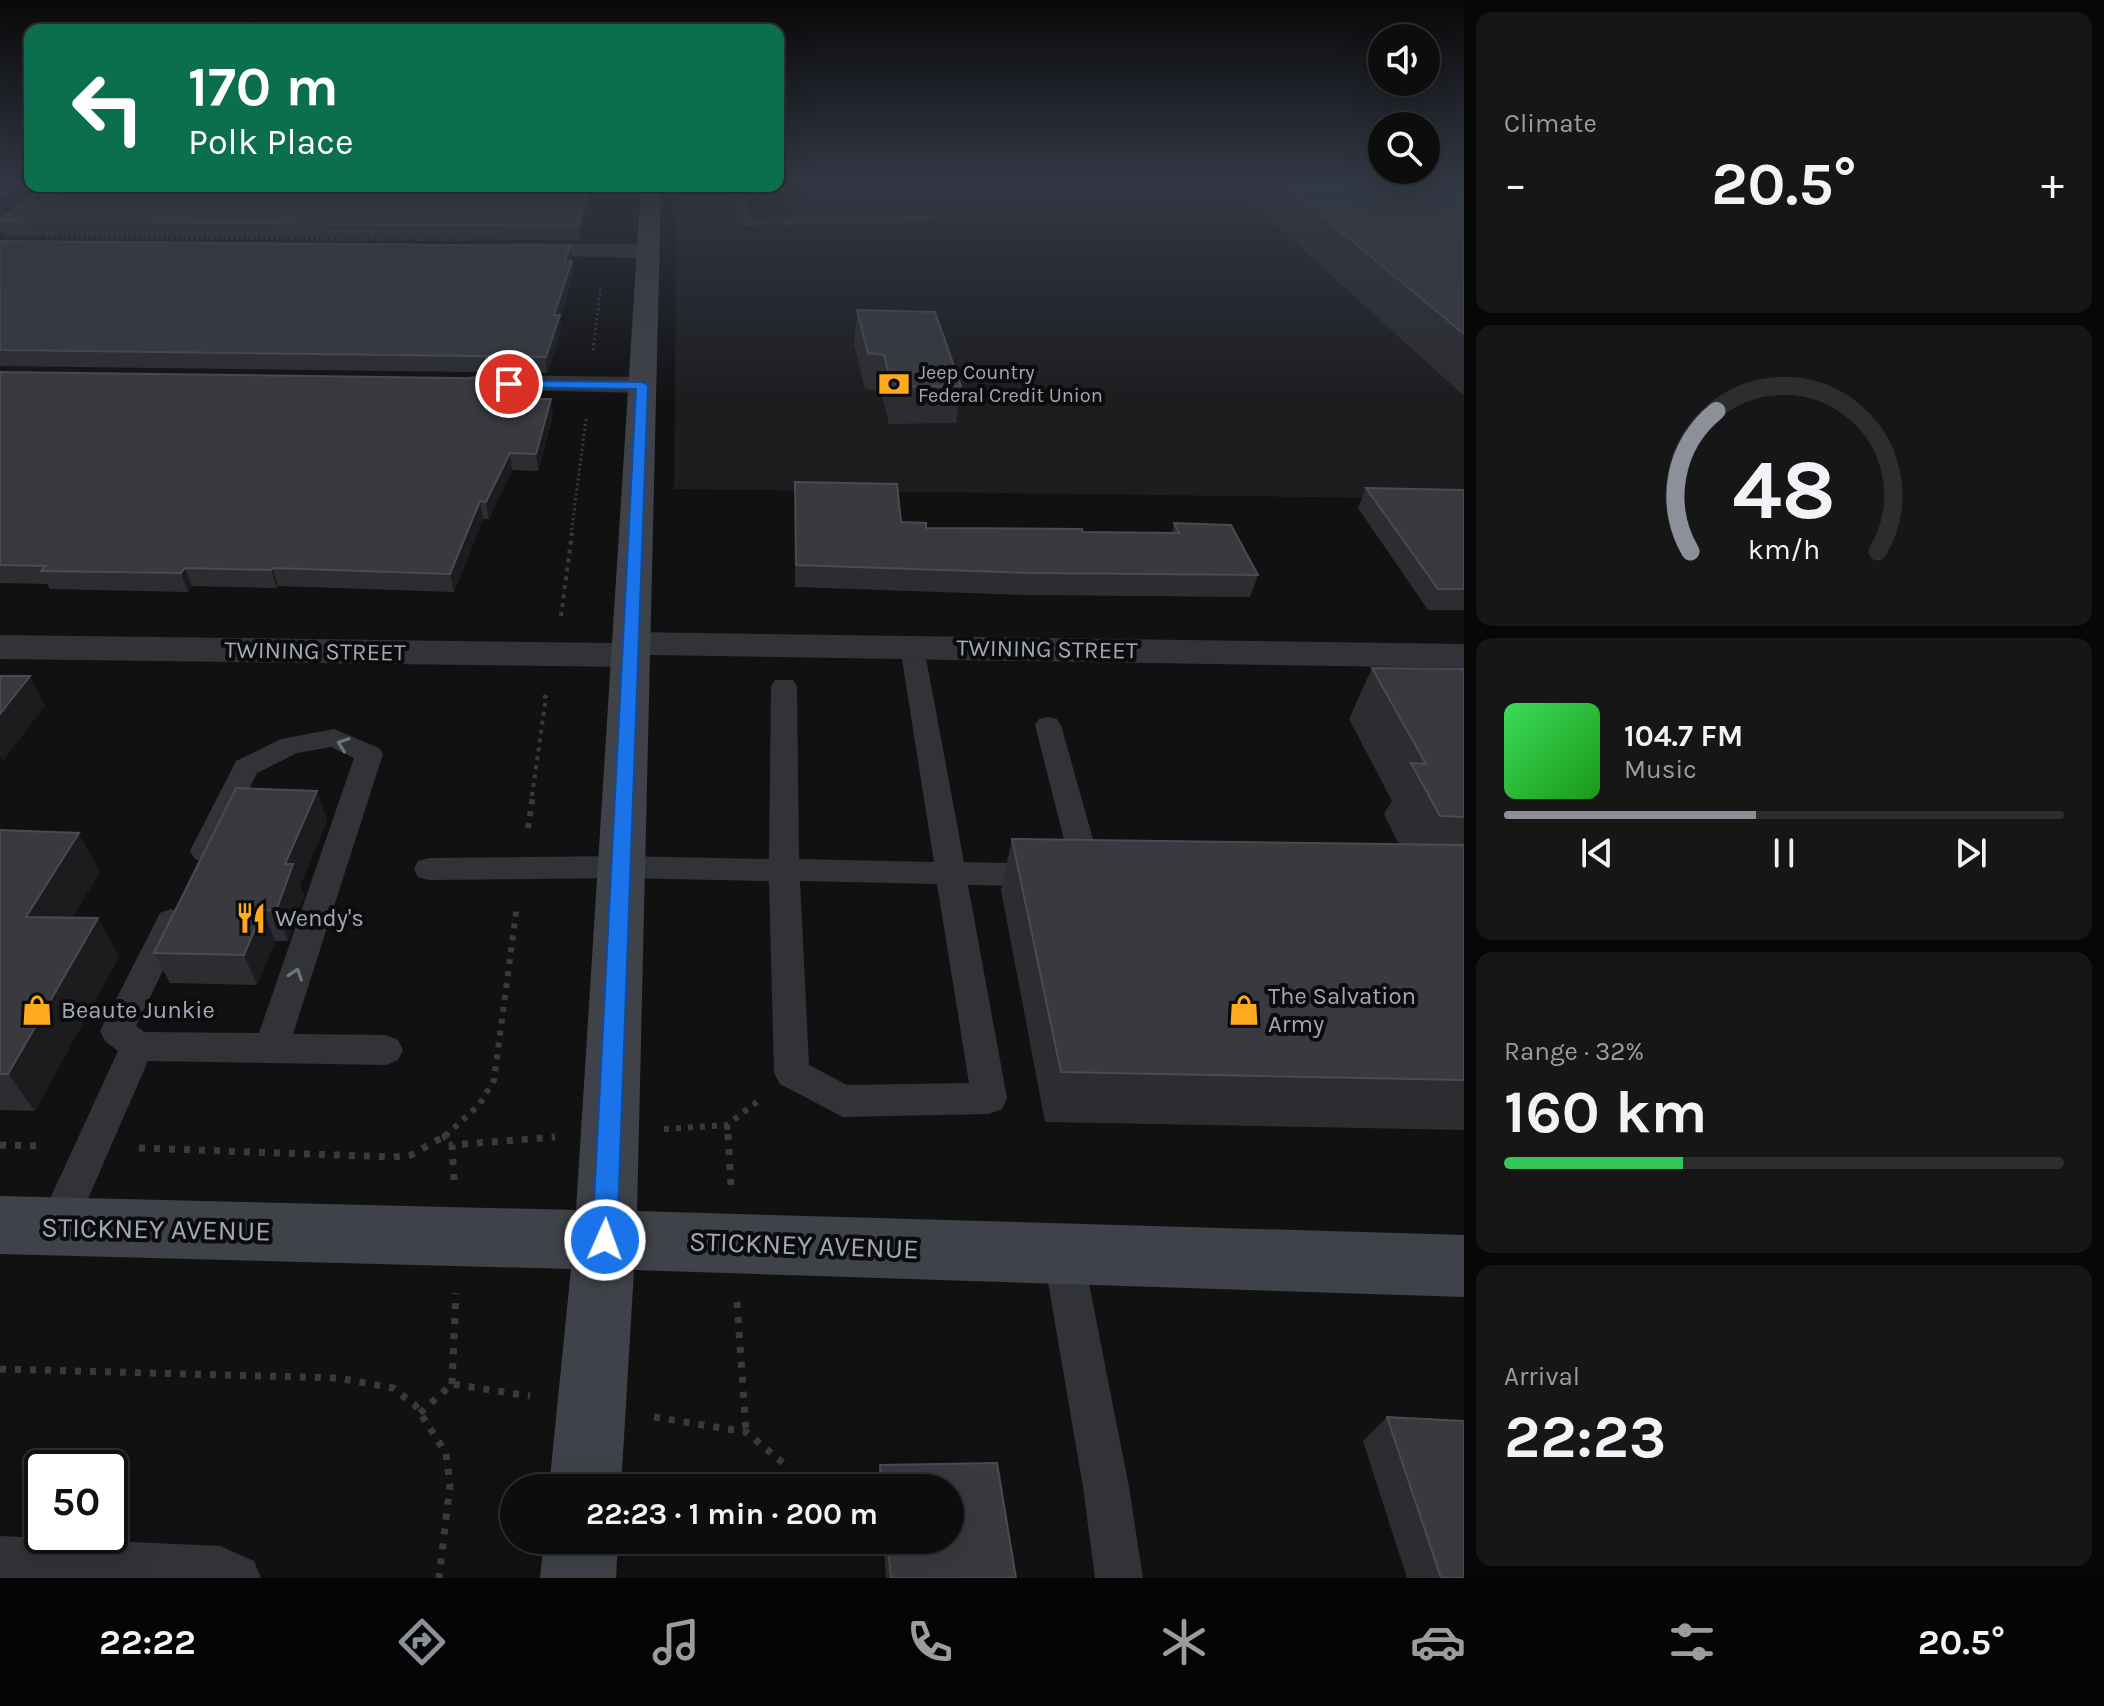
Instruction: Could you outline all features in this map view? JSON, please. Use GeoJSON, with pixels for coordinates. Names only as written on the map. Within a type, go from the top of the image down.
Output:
{"type":"FeatureCollection","features":[{"type":"Feature","properties":{"kind":"main road"},"geometry":{"type":"LineString","coordinates":[[586,1474],[605,1240],[648,254]]}},
{"type":"Feature","properties":{"kind":"main road","name":"STICKNEY AVENUE"},"geometry":{"type":"LineString","coordinates":[[28,1226],[1464,1266]]}},
{"type":"Feature","properties":{"kind":"main road"},"geometry":{"type":"LineString","coordinates":[[578,1578],[580,1554]]}},
{"type":"Feature","properties":{"kind":"street"},"geometry":{"type":"LineString","coordinates":[[446,383],[642,385]]}},
{"type":"Feature","properties":{"kind":"street","name":"TWINING STREET"},"geometry":{"type":"LineString","coordinates":[[0,647],[912,647],[1464,656]]}},
{"type":"Feature","properties":{"kind":"lane"},"geometry":{"type":"LineString","coordinates":[[784,686],[784,870],[792,1073],[843,1101],[989,1098],[912,647]]}},
{"type":"Feature","properties":{"kind":"lane"},"geometry":{"type":"LineString","coordinates":[[1048,725],[1088,876]]}},
{"type":"Feature","properties":{"kind":"lane"},"geometry":{"type":"LineString","coordinates":[[271,1048],[369,754],[334,738],[291,745],[246,767],[117,1031],[137,1046],[386,1050]]}},
{"type":"Feature","properties":{"kind":"lane"},"geometry":{"type":"LineString","coordinates":[[429,869],[621,867],[1119,876]]}},
{"type":"Feature","properties":{"kind":"lane"},"geometry":{"type":"LineString","coordinates":[[28,1226],[92,1147],[137,1046]]}},
{"type":"Feature","properties":{"kind":"lane"},"geometry":{"type":"LineString","coordinates":[[1063,1253],[1106,1487],[1119,1578]]}},
{"type":"Feature","properties":{"kind":"lane"},"geometry":{"type":"LineString","coordinates":[[0,1560],[220,1570],[237,1578]]}},
{"type":"Feature","properties":{"kind":"path"},"geometry":{"type":"LineString","coordinates":[[593,351],[602,275]]}},
{"type":"Feature","properties":{"kind":"path"},"geometry":{"type":"LineString","coordinates":[[556,622],[563,610],[587,411]]}},
{"type":"Feature","properties":{"kind":"path"},"geometry":{"type":"LineString","coordinates":[[0,1145],[393,1157],[411,1155],[445,1136]]}},
{"type":"Feature","properties":{"kind":"path"},"geometry":{"type":"LineString","coordinates":[[0,1369],[338,1378],[393,1388],[415,1405],[446,1453],[450,1485],[439,1578]]}},
{"type":"Feature","properties":{"kind":"shaded area"},"geometry":{"type":"Polygon","coordinates":[[[676,254],[1464,254],[1464,499],[674,489],[676,254]]]}},
{"type":"Feature","properties":{"kind":"building"},"geometry":{"type":"Polygon","coordinates":[[[0,254],[567,254],[565,261],[572,261],[554,315],[560,315],[546,357],[0,350],[0,254]]]}},
{"type":"Feature","properties":{"kind":"building"},"geometry":{"type":"Polygon","coordinates":[[[1367,254],[1464,254],[1464,334],[1367,254]]]}},
{"type":"Feature","properties":{"kind":"building"},"geometry":{"type":"Polygon","coordinates":[[[857,310],[935,312],[961,386],[892,387],[884,355],[868,353],[857,310]]]}},
{"type":"Feature","properties":{"kind":"building"},"geometry":{"type":"Polygon","coordinates":[[[0,372],[538,379],[532,399],[551,399],[536,454],[510,453],[486,502],[480,501],[450,574],[273,568],[185,568],[181,573],[41,571],[46,566],[0,565],[0,372]]]}},
{"type":"Feature","properties":{"kind":"building"},"geometry":{"type":"Polygon","coordinates":[[[795,482],[897,484],[901,522],[926,523],[926,528],[1179,533],[1174,523],[1231,525],[1258,575],[1031,573],[796,565],[795,482]]]}},
{"type":"Feature","properties":{"kind":"building"},"geometry":{"type":"Polygon","coordinates":[[[1366,488],[1464,490],[1464,589],[1438,589],[1366,488]]]}},
{"type":"Feature","properties":{"kind":"building"},"geometry":{"type":"Polygon","coordinates":[[[1372,668],[1464,669],[1464,817],[1440,816],[1411,763],[1426,764],[1372,668]]]}},
{"type":"Feature","properties":{"kind":"building"},"geometry":{"type":"Polygon","coordinates":[[[0,676],[30,676],[0,714],[0,676]]]}},
{"type":"Feature","properties":{"kind":"building"},"geometry":{"type":"Polygon","coordinates":[[[236,788],[317,791],[285,864],[293,864],[276,911],[263,910],[244,955],[154,953],[236,788]]]}},
{"type":"Feature","properties":{"kind":"building"},"geometry":{"type":"Polygon","coordinates":[[[0,830],[79,833],[26,917],[98,918],[8,1074],[0,1074],[0,830]]]}},
{"type":"Feature","properties":{"kind":"building","name":"The Salvation Army"},"geometry":{"type":"Polygon","coordinates":[[[1012,839],[1464,845],[1464,1080],[1061,1072],[1012,839]]]}},
{"type":"Feature","properties":{"kind":"building"},"geometry":{"type":"Polygon","coordinates":[[[1387,1417],[1464,1421],[1464,1578],[1441,1578],[1387,1417]]]}},
{"type":"Feature","properties":{"kind":"building"},"geometry":{"type":"Polygon","coordinates":[[[997,1463],[1016,1578],[891,1578],[888,1554],[964,1554],[964,1474],[881,1474],[880,1465],[997,1463]]]}},
{"type":"Feature","properties":{"kind":"place","name":"Jeep Country Federal Credit Union"},"geometry":{"type":"Point","coordinates":[894,384]}},
{"type":"Feature","properties":{"kind":"place","name":"Wendy's"},"geometry":{"type":"Point","coordinates":[251,918]}},
{"type":"Feature","properties":{"kind":"place","name":"Beaute Junkie"},"geometry":{"type":"Point","coordinates":[37,1010]}},
{"type":"Feature","properties":{"kind":"place","name":"The Salvation Army"},"geometry":{"type":"Point","coordinates":[1244,1010]}},
{"type":"Feature","properties":{"kind":"route"},"geometry":{"type":"LineString","coordinates":[[509,384],[642,385],[605,1240]]}}]}
